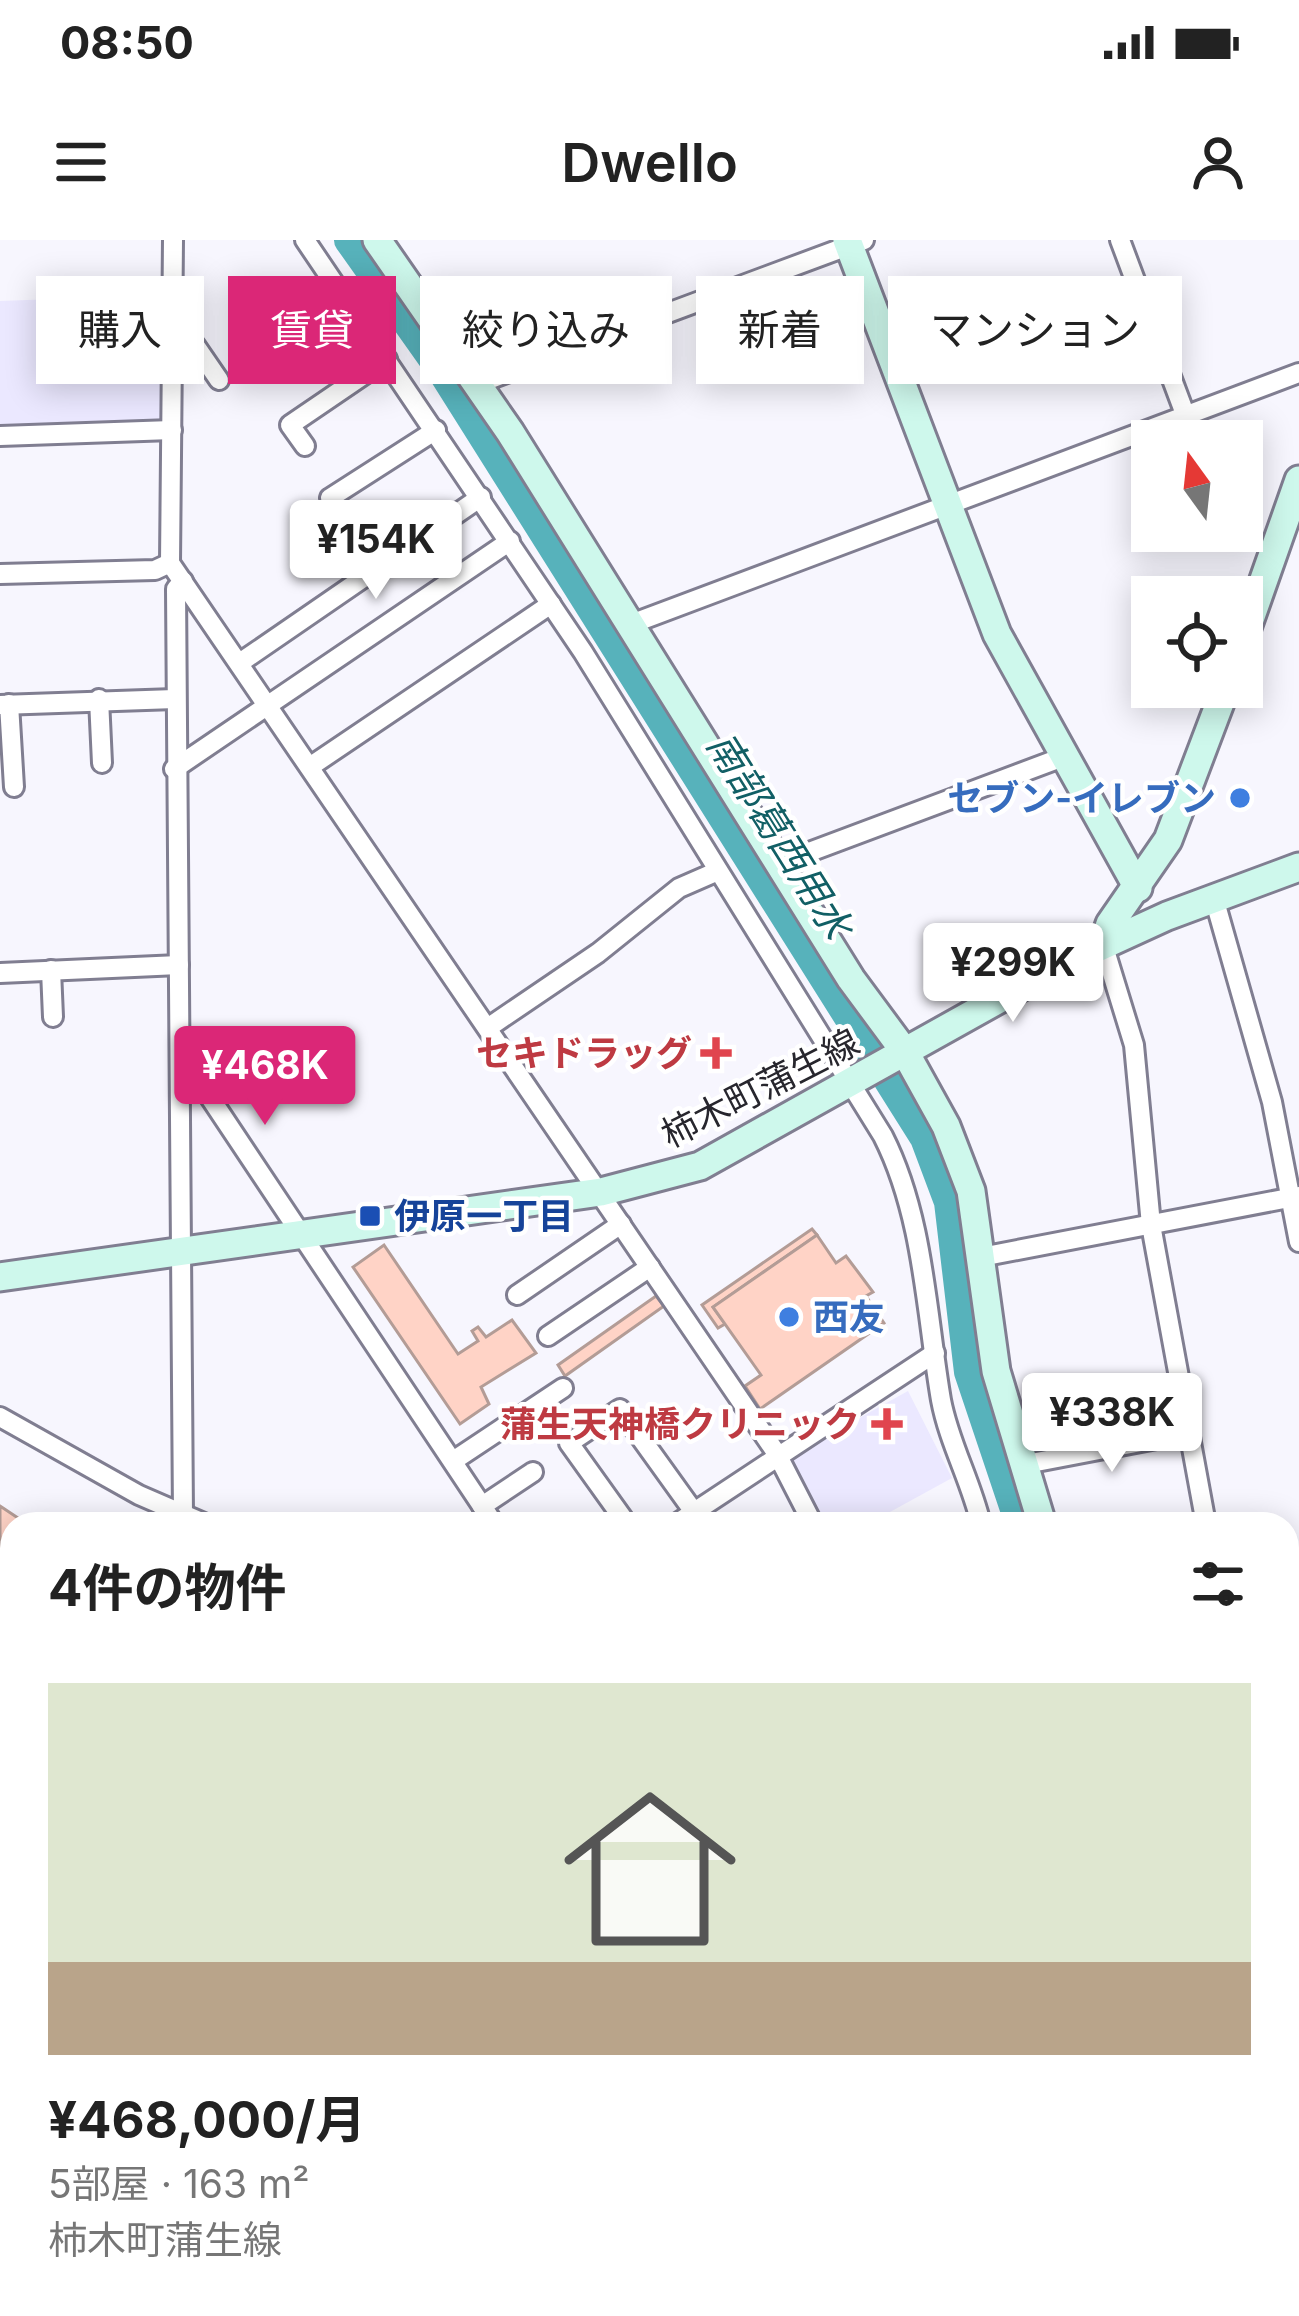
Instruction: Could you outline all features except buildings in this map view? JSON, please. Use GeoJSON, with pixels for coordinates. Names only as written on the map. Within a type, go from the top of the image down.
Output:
{"type":"FeatureCollection","features":[{"type":"Feature","properties":{"kind":"street"},"geometry":{"type":"LineString","coordinates":[[172,240],[172,276]]}},
{"type":"Feature","properties":{"kind":"street"},"geometry":{"type":"LineString","coordinates":[[305,240],[330,276]]}},
{"type":"Feature","properties":{"kind":"street"},"geometry":{"type":"LineString","coordinates":[[377,240],[420,302]]}},
{"type":"Feature","properties":{"kind":"street"},"geometry":{"type":"LineString","coordinates":[[1120,240],[1185,414]]}},
{"type":"Feature","properties":{"kind":"street"},"geometry":{"type":"LineString","coordinates":[[672,311],[854,242],[997,634],[1138,888]]}},
{"type":"Feature","properties":{"kind":"street"},"geometry":{"type":"LineString","coordinates":[[204,358],[219,380]]}},
{"type":"Feature","properties":{"kind":"street"},"geometry":{"type":"LineString","coordinates":[[396,372],[551,604],[883,1136],[920,1254],[942,1403],[976,1512]]}},
{"type":"Feature","properties":{"kind":"street"},"geometry":{"type":"LineString","coordinates":[[631,624],[1299,373]]}},
{"type":"Feature","properties":{"kind":"street"},"geometry":{"type":"LineString","coordinates":[[172,384],[170,562],[777,1454],[807,1512]]}},
{"type":"Feature","properties":{"kind":"street"},"geometry":{"type":"LineString","coordinates":[[305,446],[290,425],[350,384]]}},
{"type":"Feature","properties":{"kind":"street"},"geometry":{"type":"LineString","coordinates":[[477,384],[946,1126],[971,1191],[996,1371],[1039,1512]]}},
{"type":"Feature","properties":{"kind":"street"},"geometry":{"type":"LineString","coordinates":[[0,436],[172,430]]}},
{"type":"Feature","properties":{"kind":"street"},"geometry":{"type":"LineString","coordinates":[[346,523],[330,498],[436,430]]}},
{"type":"Feature","properties":{"kind":"street"},"geometry":{"type":"LineString","coordinates":[[1263,582],[1299,480]]}},
{"type":"Feature","properties":{"kind":"street"},"geometry":{"type":"LineString","coordinates":[[241,662],[481,497]]}},
{"type":"Feature","properties":{"kind":"street"},"geometry":{"type":"LineString","coordinates":[[174,769],[510,541]]}},
{"type":"Feature","properties":{"kind":"street"},"geometry":{"type":"LineString","coordinates":[[0,574],[155,569],[170,562]]}},
{"type":"Feature","properties":{"kind":"street"},"geometry":{"type":"LineString","coordinates":[[183,581],[176,589],[174,769],[183,1512]]}},
{"type":"Feature","properties":{"kind":"street"},"geometry":{"type":"LineString","coordinates":[[311,766],[551,604]]}},
{"type":"Feature","properties":{"kind":"street"},"geometry":{"type":"LineString","coordinates":[[99,699],[102,763]]}},
{"type":"Feature","properties":{"kind":"street"},"geometry":{"type":"LineString","coordinates":[[14,787],[5,705],[175,699]]}},
{"type":"Feature","properties":{"kind":"street"},"geometry":{"type":"LineString","coordinates":[[1204,1512],[1151,1226],[1134,1045],[1103,944],[1110,924],[1138,888],[1177,820],[1218,708]]}},
{"type":"Feature","properties":{"kind":"street"},"geometry":{"type":"LineString","coordinates":[[780,863],[1063,757]]}},
{"type":"Feature","properties":{"kind":"street","name":"柿木町蒲生線"},"geometry":{"type":"LineString","coordinates":[[0,1277],[601,1192],[700,1166],[979,1008],[1103,944],[1299,867]]}},
{"type":"Feature","properties":{"kind":"street"},"geometry":{"type":"LineString","coordinates":[[489,1028],[598,953],[679,888],[718,872]]}},
{"type":"Feature","properties":{"kind":"street"},"geometry":{"type":"LineString","coordinates":[[1214,898],[1272,1102],[1295,1197],[1299,1242]]}},
{"type":"Feature","properties":{"kind":"street"},"geometry":{"type":"LineString","coordinates":[[0,973],[179,965]]}},
{"type":"Feature","properties":{"kind":"street"},"geometry":{"type":"LineString","coordinates":[[51,970],[53,1017]]}},
{"type":"Feature","properties":{"kind":"street"},"geometry":{"type":"LineString","coordinates":[[179,1052],[486,1512]]}},
{"type":"Feature","properties":{"kind":"street"},"geometry":{"type":"LineString","coordinates":[[981,1257],[1295,1197]]}},
{"type":"Feature","properties":{"kind":"street"},"geometry":{"type":"LineString","coordinates":[[517,1295],[621,1224]]}},
{"type":"Feature","properties":{"kind":"street"},"geometry":{"type":"LineString","coordinates":[[548,1336],[650,1267]]}},
{"type":"Feature","properties":{"kind":"street"},"geometry":{"type":"LineString","coordinates":[[618,1512],[569,1443],[620,1409],[694,1512],[935,1353]]}},
{"type":"Feature","properties":{"kind":"street"},"geometry":{"type":"LineString","coordinates":[[453,1461],[562,1388]]}},
{"type":"Feature","properties":{"kind":"street"},"geometry":{"type":"LineString","coordinates":[[0,1417],[86,1468],[177,1512]]}},
{"type":"Feature","properties":{"kind":"street"},"geometry":{"type":"LineString","coordinates":[[1026,1464],[1189,1433]]}},
{"type":"Feature","properties":{"kind":"street"},"geometry":{"type":"LineString","coordinates":[[489,1512],[533,1472]]}},
{"type":"Feature","properties":{"kind":"shaded area"},"geometry":{"type":"Polygon","coordinates":[[[36,300],[36,384],[162,384],[162,419],[152,427],[0,432],[0,301],[36,300]]]}},
{"type":"Feature","properties":{"kind":"shaded area","name":"蒲生天神橋クリニック"},"geometry":{"type":"Polygon","coordinates":[[[908,1391],[952,1478],[890,1512],[816,1512],[789,1457],[908,1391]]]}},
{"type":"Feature","properties":{"kind":"waterway","name":"南部葛西用水"},"geometry":{"type":"LineString","coordinates":[[349,240],[444,374],[925,1138],[949,1202],[969,1372],[1016,1512]]}},
{"type":"Feature","properties":{"kind":"place","name":"セブン-イレブン"},"geometry":{"type":"Point","coordinates":[1240,798]}},
{"type":"Feature","properties":{"kind":"place","name":"セキドラッグ"},"geometry":{"type":"Point","coordinates":[716,1053]}},
{"type":"Feature","properties":{"kind":"place","name":"伊原一丁目"},"geometry":{"type":"Point","coordinates":[370,1216]}},
{"type":"Feature","properties":{"kind":"place","name":"西友"},"geometry":{"type":"Point","coordinates":[789,1317]}},
{"type":"Feature","properties":{"kind":"place","name":"蒲生天神橋クリニック"},"geometry":{"type":"Point","coordinates":[887,1424]}}]}
